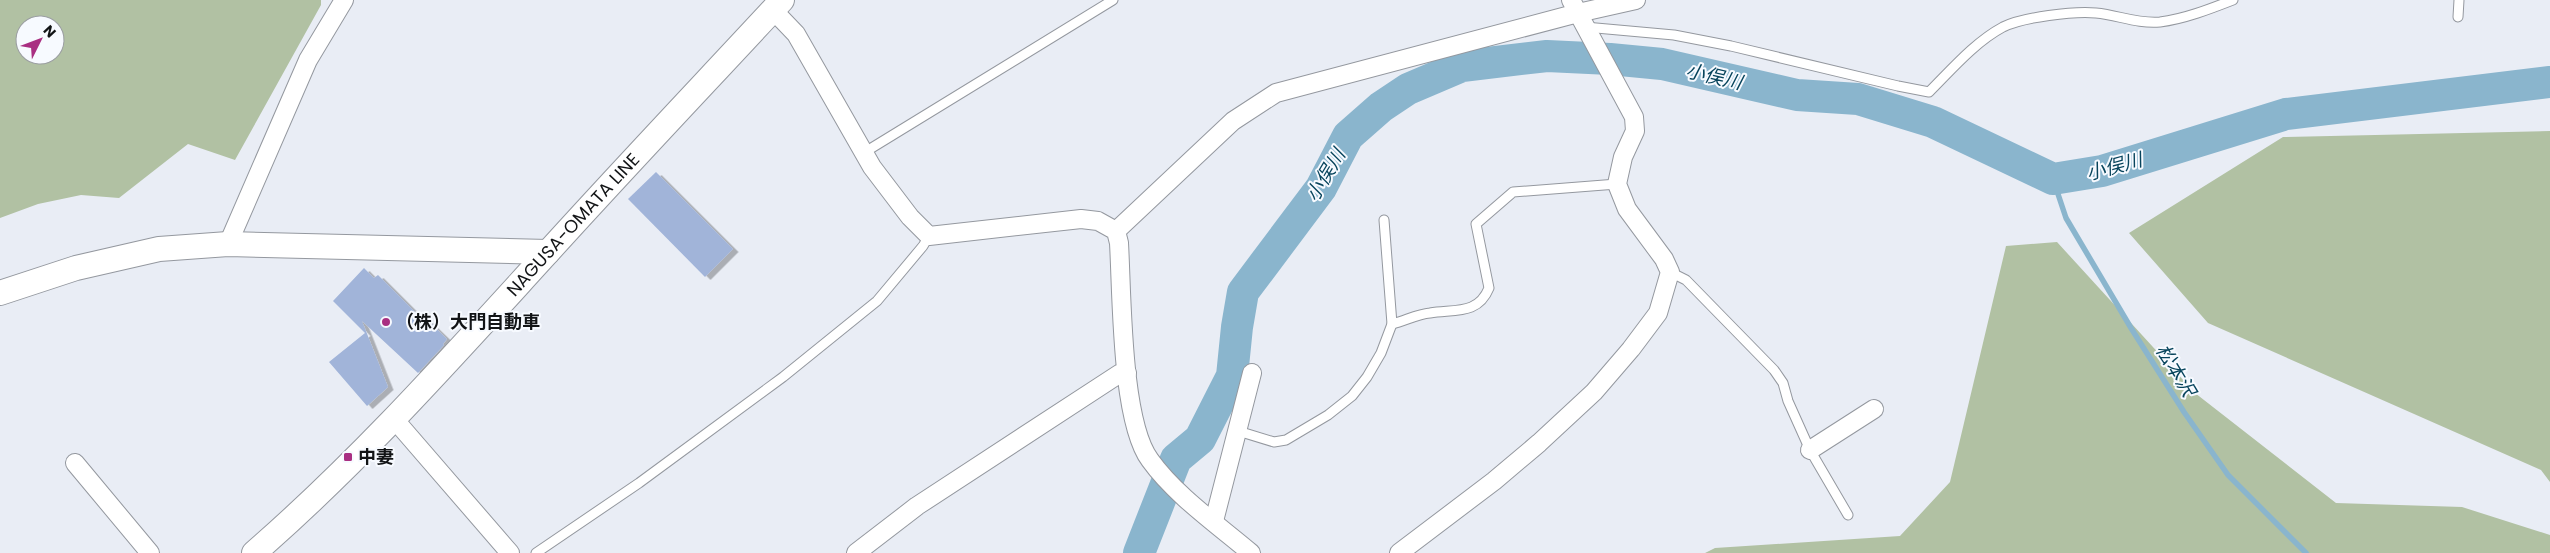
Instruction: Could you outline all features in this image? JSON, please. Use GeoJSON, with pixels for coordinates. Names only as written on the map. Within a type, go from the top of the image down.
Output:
{"type":"FeatureCollection","features":[{"type":"Feature","properties":{"kind":"main road","name":"NAGUSA-OMATA LINE"},"geometry":{"type":"LineString","coordinates":[[254,553],[344,471],[394,420],[777,5]]}},
{"type":"Feature","properties":{"kind":"main road"},"geometry":{"type":"LineString","coordinates":[[0,293],[76,268],[159,249],[228,244],[548,252]]}},
{"type":"Feature","properties":{"kind":"street"},"geometry":{"type":"LineString","coordinates":[[228,244],[308,60],[344,0]]}},
{"type":"Feature","properties":{"kind":"street"},"geometry":{"type":"LineString","coordinates":[[1116,231],[1232,121],[1276,93],[1580,18],[1636,0]]}},
{"type":"Feature","properties":{"kind":"street"},"geometry":{"type":"LineString","coordinates":[[777,5],[796,34],[872,166],[910,217],[929,236],[1081,219],[1098,221],[1116,231],[1119,243],[1127,373],[1139,442],[1162,474],[1251,553]]}},
{"type":"Feature","properties":{"kind":"street"},"geometry":{"type":"LineString","coordinates":[[1399,553],[1494,482],[1594,392],[1631,349],[1658,313],[1670,272],[1664,259],[1627,209],[1617,184],[1623,156],[1635,131],[1634,117],[1580,18]]}},
{"type":"Feature","properties":{"kind":"street"},"geometry":{"type":"LineString","coordinates":[[856,553],[917,506],[1119,374],[1127,373]]}},
{"type":"Feature","properties":{"kind":"street"},"geometry":{"type":"LineString","coordinates":[[1214,521],[1252,373]]}},
{"type":"Feature","properties":{"kind":"street"},"geometry":{"type":"LineString","coordinates":[[1810,450],[1874,409]]}},
{"type":"Feature","properties":{"kind":"street"},"geometry":{"type":"LineString","coordinates":[[394,420],[510,553]]}},
{"type":"Feature","properties":{"kind":"street"},"geometry":{"type":"LineString","coordinates":[[75,463],[150,553]]}},
{"type":"Feature","properties":{"kind":"lane"},"geometry":{"type":"LineString","coordinates":[[865,152],[1113,0]]}},
{"type":"Feature","properties":{"kind":"lane"},"geometry":{"type":"LineString","coordinates":[[1580,18],[1731,46],[1929,92],[1985,38],[2005,26],[2062,13],[2098,13],[2132,22],[2160,22],[2206,10],[2232,0]]}},
{"type":"Feature","properties":{"kind":"lane"},"geometry":{"type":"LineString","coordinates":[[2458,17],[2459,0]]}},
{"type":"Feature","properties":{"kind":"lane"},"geometry":{"type":"LineString","coordinates":[[1392,324],[1428,313],[1466,310],[1478,305],[1489,288],[1475,230],[1476,224],[1513,192],[1617,184]]}},
{"type":"Feature","properties":{"kind":"lane"},"geometry":{"type":"LineString","coordinates":[[1238,431],[1274,442],[1286,440],[1328,415],[1352,396],[1367,377],[1381,353],[1392,324],[1384,220]]}},
{"type":"Feature","properties":{"kind":"lane"},"geometry":{"type":"LineString","coordinates":[[536,553],[639,483],[783,377],[840,332],[877,301],[923,246],[929,236]]}},
{"type":"Feature","properties":{"kind":"lane"},"geometry":{"type":"LineString","coordinates":[[1670,272],[1686,280],[1774,370],[1783,383],[1788,402],[1810,450],[1848,515]]}},
{"type":"Feature","properties":{"kind":"green space"},"geometry":{"type":"Polygon","coordinates":[[[0,0],[321,0],[321,5],[235,160],[188,144],[119,198],[81,195],[38,204],[0,218],[0,0]]]}},
{"type":"Feature","properties":{"kind":"green space"},"geometry":{"type":"Polygon","coordinates":[[[2550,131],[2550,482],[2541,470],[2208,323],[2129,233],[2283,137],[2550,131]]]}},
{"type":"Feature","properties":{"kind":"green space"},"geometry":{"type":"Polygon","coordinates":[[[2057,242],[2195,393],[2336,503],[2462,507],[2550,535],[2550,553],[1705,553],[1715,548],[1900,536],[1950,482],[2006,246],[2057,242]]]}},
{"type":"Feature","properties":{"kind":"building"},"geometry":{"type":"Polygon","coordinates":[[[656,172],[733,249],[705,277],[628,199],[656,172]]]}},
{"type":"Feature","properties":{"kind":"building"},"geometry":{"type":"Polygon","coordinates":[[[364,268],[374,278],[378,275],[417,314],[419,312],[447,339],[444,345],[418,373],[362,321],[388,387],[367,406],[329,362],[365,333],[333,301],[364,268]]]}},
{"type":"Feature","properties":{"kind":"waterway","name":"小俣川"},"geometry":{"type":"LineString","coordinates":[[1139,553],[1176,459],[1200,439],[1232,376],[1243,292],[1321,188],[1348,136],[1381,107],[1408,89],[1462,66],[1547,56],[1610,59],[1662,64],[1797,95],[1858,99],[1933,122],[2053,179],[2102,171],[2286,114],[2550,82]]}},
{"type":"Feature","properties":{"kind":"waterway","name":"松本沢"},"geometry":{"type":"LineString","coordinates":[[2053,179],[2066,218],[2131,328],[2184,412],[2228,475],[2306,553]]}},
{"type":"Feature","properties":{"kind":"place","name":"（株）大門自動車"},"geometry":{"type":"Point","coordinates":[386,322]}},
{"type":"Feature","properties":{"kind":"place","name":"中妻"},"geometry":{"type":"Point","coordinates":[348,457]}}]}
